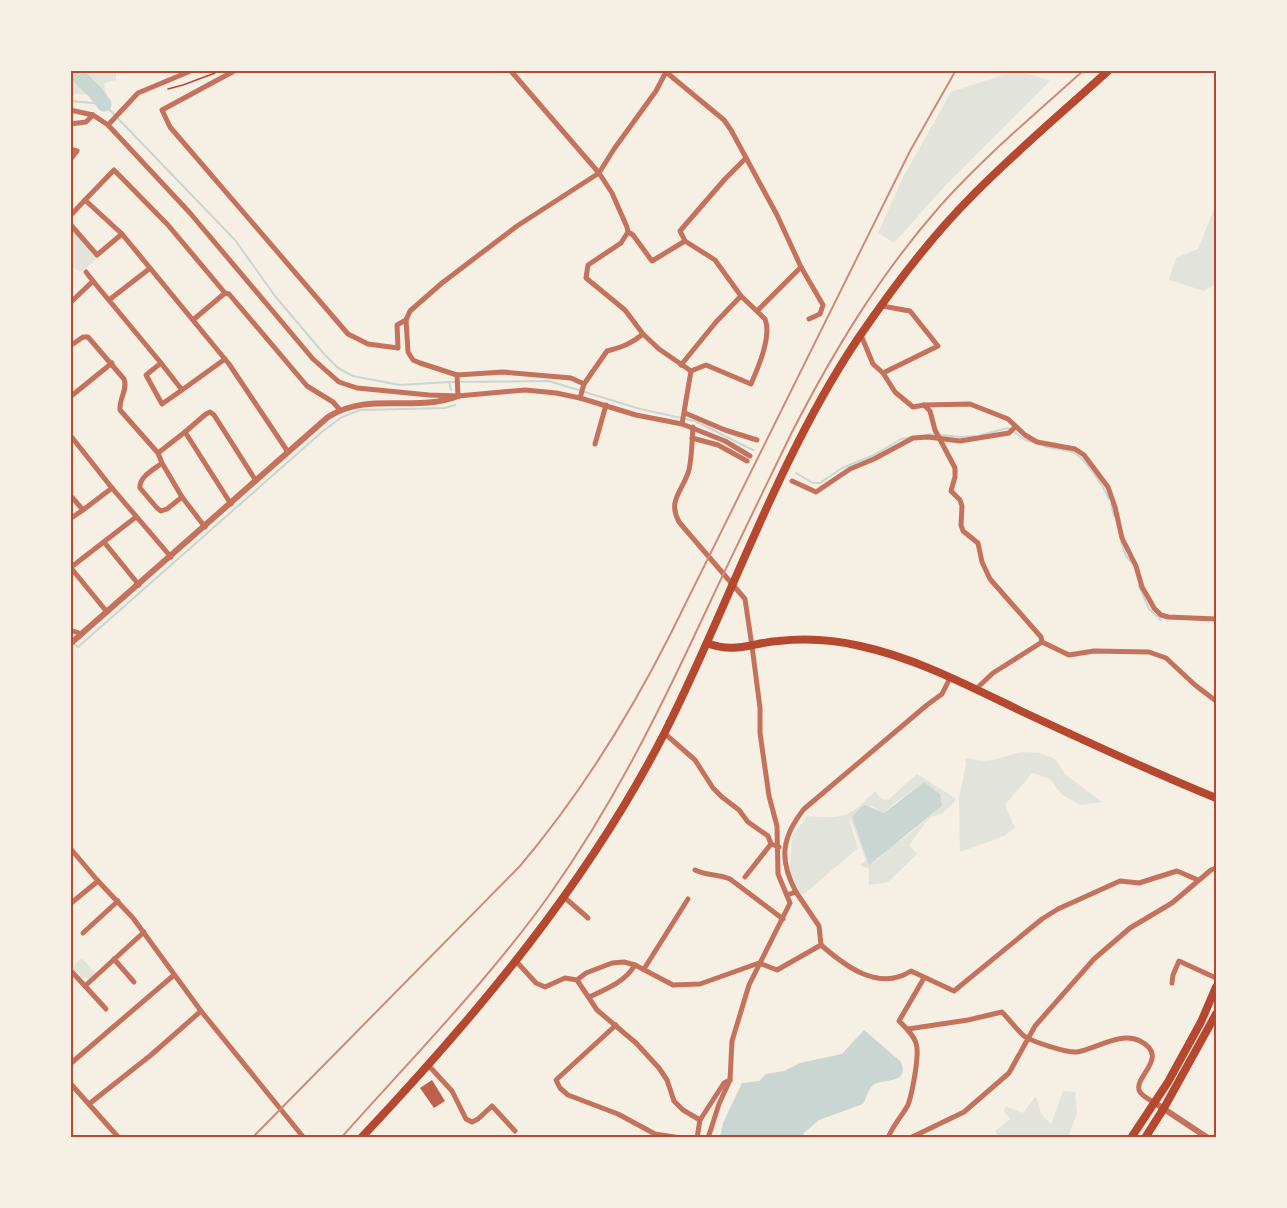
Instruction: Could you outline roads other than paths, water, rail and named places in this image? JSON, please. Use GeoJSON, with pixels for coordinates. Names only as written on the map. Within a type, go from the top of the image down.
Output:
{"type":"FeatureCollection","features":[{"type":"Feature","properties":{"kind":"main road"},"geometry":{"type":"LineString","coordinates":[[361,1137],[429,1066],[564,897],[594,853],[664,733],[819,403],[861,335],[940,231],[973,195],[1109,70]]}},
{"type":"Feature","properties":{"kind":"main road"},"geometry":{"type":"LineString","coordinates":[[707,643],[721,648],[734,649],[778,641],[813,640],[859,646],[898,656],[976,689],[1134,764],[1216,798]]}},
{"type":"Feature","properties":{"kind":"main road"},"geometry":{"type":"LineString","coordinates":[[1131,1137],[1155,1103],[1201,1022],[1216,987]]}},
{"type":"Feature","properties":{"kind":"main road"},"geometry":{"type":"LineString","coordinates":[[1145,1137],[1164,1108],[1216,1014]]}},
{"type":"Feature","properties":{"kind":"street"},"geometry":{"type":"LineString","coordinates":[[109,124],[138,93],[193,70]]}},
{"type":"Feature","properties":{"kind":"street"},"geometry":{"type":"LineString","coordinates":[[236,70],[162,110],[170,127],[348,333],[368,344],[398,348],[397,325],[406,320]]}},
{"type":"Feature","properties":{"kind":"street"},"geometry":{"type":"LineString","coordinates":[[510,70],[599,173],[612,193],[628,232],[633,235],[652,261],[685,241]]}},
{"type":"Feature","properties":{"kind":"street"},"geometry":{"type":"LineString","coordinates":[[584,385],[571,378],[524,373],[503,372],[457,377],[413,360],[408,352],[406,320],[410,311],[478,255],[526,220],[599,173],[656,91],[666,71],[724,120],[746,158],[777,215],[801,267],[823,304],[820,314],[809,319]]}},
{"type":"Feature","properties":{"kind":"street"},"geometry":{"type":"LineString","coordinates":[[70,110],[93,116],[109,124],[190,213],[325,371],[339,382],[357,388],[458,393],[525,390],[581,396],[636,416],[684,418],[757,440]]}},
{"type":"Feature","properties":{"kind":"street"},"geometry":{"type":"LineString","coordinates":[[70,124],[86,122],[93,116]]}},
{"type":"Feature","properties":{"kind":"street"},"geometry":{"type":"LineString","coordinates":[[70,149],[77,151],[70,160]]}},
{"type":"Feature","properties":{"kind":"street"},"geometry":{"type":"LineString","coordinates":[[691,371],[706,365],[751,384],[765,348],[767,324],[741,296],[715,260],[685,241],[681,231],[725,178],[746,158]]}},
{"type":"Feature","properties":{"kind":"street"},"geometry":{"type":"LineString","coordinates":[[70,216],[114,170],[168,225],[225,294],[229,294],[307,386],[333,402],[340,410]]}},
{"type":"Feature","properties":{"kind":"street"},"geometry":{"type":"LineString","coordinates":[[85,200],[122,234],[147,262],[149,268],[225,359],[288,452]]}},
{"type":"Feature","properties":{"kind":"street"},"geometry":{"type":"LineString","coordinates":[[70,224],[98,255],[122,234]]}},
{"type":"Feature","properties":{"kind":"street"},"geometry":{"type":"LineString","coordinates":[[628,232],[621,243],[588,265],[586,278],[626,310],[643,334],[691,371]]}},
{"type":"Feature","properties":{"kind":"street"},"geometry":{"type":"LineString","coordinates":[[757,311],[801,267]]}},
{"type":"Feature","properties":{"kind":"street"},"geometry":{"type":"LineString","coordinates":[[110,300],[149,268]]}},
{"type":"Feature","properties":{"kind":"street"},"geometry":{"type":"LineString","coordinates":[[86,272],[182,390]]}},
{"type":"Feature","properties":{"kind":"street"},"geometry":{"type":"LineString","coordinates":[[70,303],[93,281]]}},
{"type":"Feature","properties":{"kind":"street"},"geometry":{"type":"LineString","coordinates":[[193,320],[225,294]]}},
{"type":"Feature","properties":{"kind":"street"},"geometry":{"type":"LineString","coordinates":[[681,365],[716,322],[741,296]]}},
{"type":"Feature","properties":{"kind":"street"},"geometry":{"type":"LineString","coordinates":[[882,306],[910,311],[938,346],[883,373]]}},
{"type":"Feature","properties":{"kind":"street"},"geometry":{"type":"LineString","coordinates":[[581,396],[584,385],[607,351],[632,343],[643,334]]}},
{"type":"Feature","properties":{"kind":"street"},"geometry":{"type":"LineString","coordinates":[[861,335],[873,364],[883,373],[895,392],[913,407],[970,404],[1003,416],[1037,441],[1075,449],[1084,455],[1108,487],[1122,538],[1136,566],[1142,587],[1154,608],[1161,615],[1168,617],[1216,619]]}},
{"type":"Feature","properties":{"kind":"street"},"geometry":{"type":"LineString","coordinates":[[71,344],[83,337],[88,337],[112,363],[125,382],[120,410],[158,453],[182,497],[205,527]]}},
{"type":"Feature","properties":{"kind":"street"},"geometry":{"type":"LineString","coordinates":[[161,363],[146,375],[162,404],[225,359]]}},
{"type":"Feature","properties":{"kind":"street"},"geometry":{"type":"LineString","coordinates":[[70,397],[112,363]]}},
{"type":"Feature","properties":{"kind":"street"},"geometry":{"type":"LineString","coordinates":[[684,418],[691,371]]}},
{"type":"Feature","properties":{"kind":"street"},"geometry":{"type":"LineString","coordinates":[[457,377],[458,393]]}},
{"type":"Feature","properties":{"kind":"street"},"geometry":{"type":"LineString","coordinates":[[70,644],[328,417],[340,410],[359,404],[439,401],[458,393]]}},
{"type":"Feature","properties":{"kind":"street"},"geometry":{"type":"LineString","coordinates":[[595,444],[606,405]]}},
{"type":"Feature","properties":{"kind":"street"},"geometry":{"type":"LineString","coordinates":[[924,405],[930,411],[935,430],[955,468],[956,477],[951,491],[960,500],[962,506],[963,531],[978,543],[982,562],[995,586],[1041,637],[1042,642],[1069,655],[1094,651],[1149,652],[1166,658],[1216,701]]}},
{"type":"Feature","properties":{"kind":"street"},"geometry":{"type":"LineString","coordinates":[[158,453],[210,412],[256,481]]}},
{"type":"Feature","properties":{"kind":"street"},"geometry":{"type":"LineString","coordinates":[[684,418],[693,427],[725,441],[748,458],[718,445],[692,438]]}},
{"type":"Feature","properties":{"kind":"street"},"geometry":{"type":"LineString","coordinates":[[693,427],[689,468],[673,511],[679,522],[745,599],[760,708],[760,733],[769,796],[777,826],[778,874],[790,903],[749,986],[732,1041],[730,1080],[708,1137]]}},
{"type":"Feature","properties":{"kind":"street"},"geometry":{"type":"LineString","coordinates":[[792,481],[816,492],[850,469],[913,438],[928,436],[960,441],[1009,433],[1015,427]]}},
{"type":"Feature","properties":{"kind":"street"},"geometry":{"type":"LineString","coordinates":[[184,432],[231,504]]}},
{"type":"Feature","properties":{"kind":"street"},"geometry":{"type":"LineString","coordinates":[[70,435],[136,518],[171,557]]}},
{"type":"Feature","properties":{"kind":"street"},"geometry":{"type":"LineString","coordinates":[[162,463],[141,479],[140,488],[161,511],[182,497]]}},
{"type":"Feature","properties":{"kind":"street"},"geometry":{"type":"LineString","coordinates":[[70,519],[112,488]]}},
{"type":"Feature","properties":{"kind":"street"},"geometry":{"type":"LineString","coordinates":[[70,495],[83,510]]}},
{"type":"Feature","properties":{"kind":"street"},"geometry":{"type":"LineString","coordinates":[[107,612],[71,568],[136,518]]}},
{"type":"Feature","properties":{"kind":"street"},"geometry":{"type":"LineString","coordinates":[[104,542],[139,585]]}},
{"type":"Feature","properties":{"kind":"street"},"geometry":{"type":"LineString","coordinates":[[70,630],[82,634]]}},
{"type":"Feature","properties":{"kind":"street"},"geometry":{"type":"LineString","coordinates":[[976,689],[993,673],[1042,642]]}},
{"type":"Feature","properties":{"kind":"street"},"geometry":{"type":"LineString","coordinates":[[950,678],[942,694],[804,809],[788,836],[784,859],[786,872],[796,892],[819,926],[821,945],[840,961],[867,976],[887,980],[911,971],[954,991],[1042,919],[1058,909],[1120,881],[1138,883],[1177,871],[1198,880]]}},
{"type":"Feature","properties":{"kind":"street"},"geometry":{"type":"LineString","coordinates":[[664,733],[695,760],[713,788],[722,797],[739,810],[748,822],[768,836],[771,844],[779,847]]}},
{"type":"Feature","properties":{"kind":"street"},"geometry":{"type":"LineString","coordinates":[[745,877],[771,844]]}},
{"type":"Feature","properties":{"kind":"street"},"geometry":{"type":"LineString","coordinates":[[71,850],[144,932],[201,1011],[304,1137]]}},
{"type":"Feature","properties":{"kind":"street"},"geometry":{"type":"LineString","coordinates":[[910,1137],[964,1112],[990,1090],[1009,1073],[1041,1018],[1094,959],[1130,928],[1172,903],[1198,880],[1216,868]]}},
{"type":"Feature","properties":{"kind":"street"},"geometry":{"type":"LineString","coordinates":[[695,870],[705,875],[723,876],[730,879],[783,919]]}},
{"type":"Feature","properties":{"kind":"street"},"geometry":{"type":"LineString","coordinates":[[70,904],[98,881]]}},
{"type":"Feature","properties":{"kind":"street"},"geometry":{"type":"LineString","coordinates":[[788,895],[796,892]]}},
{"type":"Feature","properties":{"kind":"street"},"geometry":{"type":"LineString","coordinates":[[564,897],[588,918]]}},
{"type":"Feature","properties":{"kind":"street"},"geometry":{"type":"LineString","coordinates":[[644,969],[688,899]]}},
{"type":"Feature","properties":{"kind":"street"},"geometry":{"type":"LineString","coordinates":[[83,933],[118,901]]}},
{"type":"Feature","properties":{"kind":"street"},"geometry":{"type":"LineString","coordinates":[[85,986],[144,932]]}},
{"type":"Feature","properties":{"kind":"street"},"geometry":{"type":"LineString","coordinates":[[577,980],[586,973],[612,963],[624,962],[644,969],[673,985],[700,984],[759,963],[777,970],[821,945]]}},
{"type":"Feature","properties":{"kind":"street"},"geometry":{"type":"LineString","coordinates":[[114,960],[134,982]]}},
{"type":"Feature","properties":{"kind":"street"},"geometry":{"type":"LineString","coordinates":[[515,960],[536,983],[545,987],[565,978],[577,980],[597,1010],[636,1043],[659,1068],[667,1080],[674,1101],[682,1110],[700,1120]]}},
{"type":"Feature","properties":{"kind":"street"},"geometry":{"type":"LineString","coordinates":[[1172,983],[1179,961],[1216,978]]}},
{"type":"Feature","properties":{"kind":"street"},"geometry":{"type":"LineString","coordinates":[[589,997],[623,979],[634,965]]}},
{"type":"Feature","properties":{"kind":"street"},"geometry":{"type":"LineString","coordinates":[[70,973],[72,972],[106,1009]]}},
{"type":"Feature","properties":{"kind":"street"},"geometry":{"type":"LineString","coordinates":[[70,1064],[174,975]]}},
{"type":"Feature","properties":{"kind":"street"},"geometry":{"type":"LineString","coordinates":[[888,1137],[907,1106],[912,1092],[918,1048],[908,1029],[899,1021],[924,978]]}},
{"type":"Feature","properties":{"kind":"street"},"geometry":{"type":"LineString","coordinates":[[88,1104],[151,1055],[201,1011]]}},
{"type":"Feature","properties":{"kind":"street"},"geometry":{"type":"LineString","coordinates":[[908,1029],[968,1020],[1002,1012],[1028,1037],[1065,1051],[1074,1052],[1119,1039],[1132,1038],[1141,1041],[1148,1047],[1152,1058],[1151,1066],[1140,1081],[1139,1090],[1208,1137]]}},
{"type":"Feature","properties":{"kind":"street"},"geometry":{"type":"LineString","coordinates":[[615,1025],[556,1080],[560,1088],[568,1095],[618,1114],[655,1134],[681,1137]]}},
{"type":"Feature","properties":{"kind":"street"},"geometry":{"type":"LineString","coordinates":[[429,1066],[452,1090],[466,1119],[472,1122],[478,1119],[492,1106],[515,1131]]}},
{"type":"Feature","properties":{"kind":"street"},"geometry":{"type":"LineString","coordinates":[[697,1137],[700,1120],[724,1083],[730,1080]]}},
{"type":"Feature","properties":{"kind":"street"},"geometry":{"type":"LineString","coordinates":[[70,1083],[118,1137]]}},
{"type":"Feature","properties":{"kind":"waterway"},"geometry":{"type":"LineString","coordinates":[[72,70],[104,104]]}},
{"type":"Feature","properties":{"kind":"waterway"},"geometry":{"type":"LineString","coordinates":[[70,101],[104,104],[235,240],[275,296],[324,354],[338,368],[353,376],[400,385],[549,381],[640,409],[695,421],[753,450]]}},
{"type":"Feature","properties":{"kind":"waterway"},"geometry":{"type":"LineString","coordinates":[[449,382],[451,390]]}},
{"type":"Feature","properties":{"kind":"waterway"},"geometry":{"type":"LineString","coordinates":[[74,644],[78,647],[323,431],[342,417],[360,410],[445,408],[455,405]]}},
{"type":"Feature","properties":{"kind":"waterway"},"geometry":{"type":"LineString","coordinates":[[981,435],[1008,428],[1025,440],[1033,442]]}},
{"type":"Feature","properties":{"kind":"waterway"},"geometry":{"type":"LineString","coordinates":[[796,473],[813,483],[820,483],[842,468],[874,455],[901,439],[932,434],[975,436]]}},
{"type":"Feature","properties":{"kind":"waterway"},"geometry":{"type":"LineString","coordinates":[[1044,446],[1077,454],[1093,472],[1109,499]]}},
{"type":"Feature","properties":{"kind":"waterway"},"geometry":{"type":"LineString","coordinates":[[1111,504],[1114,516]]}},
{"type":"Feature","properties":{"kind":"waterway"},"geometry":{"type":"LineString","coordinates":[[1121,542],[1126,556],[1132,563]]}},
{"type":"Feature","properties":{"kind":"waterway"},"geometry":{"type":"LineString","coordinates":[[1139,586],[1149,609],[1161,620]]}},
{"type":"Feature","properties":{"kind":"railway"},"geometry":{"type":"LineString","coordinates":[[252,1138],[520,866],[583,784],[620,726],[670,635],[910,151],[956,70]]}},
{"type":"Feature","properties":{"kind":"railway"},"geometry":{"type":"LineString","coordinates":[[341,1138],[501,958],[573,860],[615,792],[652,722],[807,403],[878,286],[919,231],[975,169],[1084,70]]}}]}
